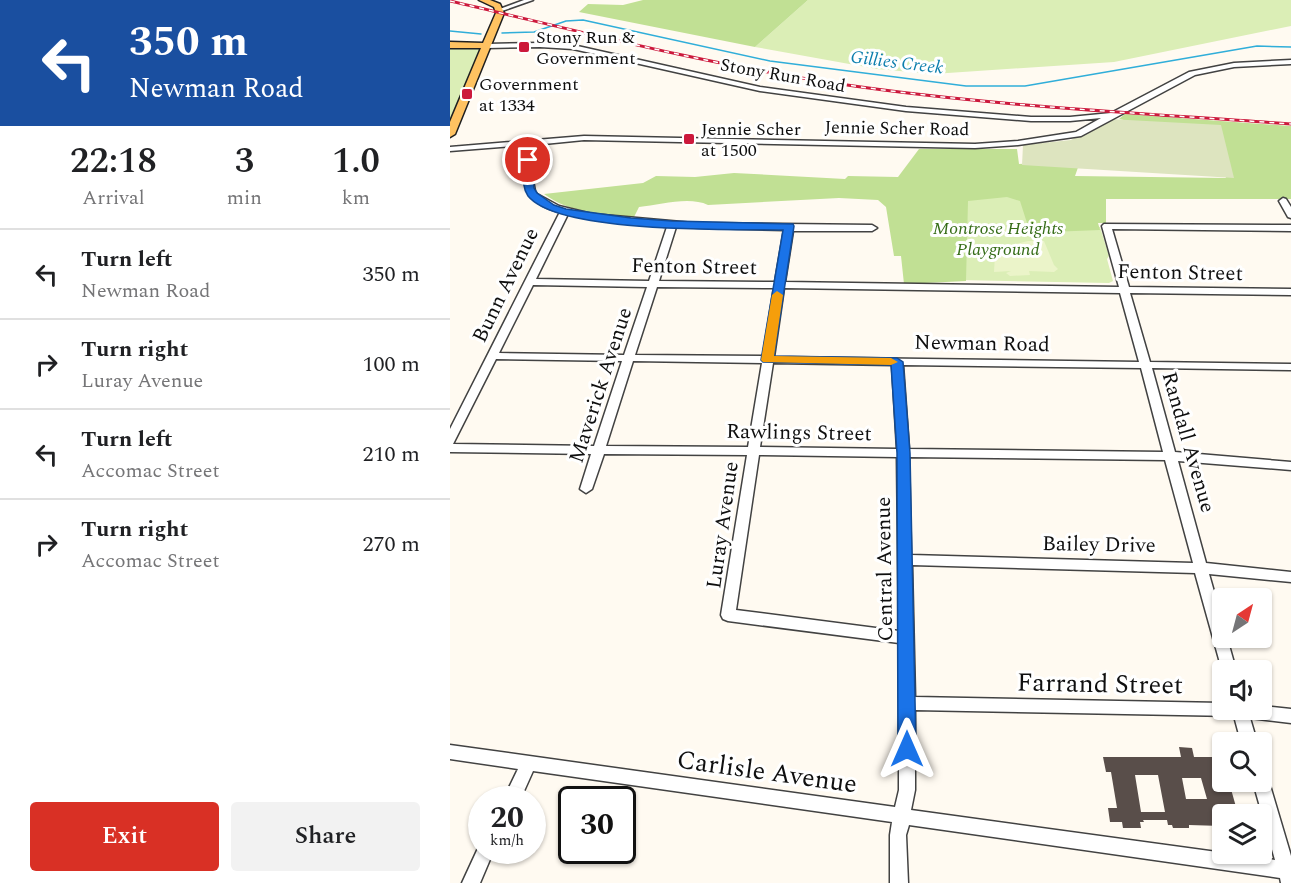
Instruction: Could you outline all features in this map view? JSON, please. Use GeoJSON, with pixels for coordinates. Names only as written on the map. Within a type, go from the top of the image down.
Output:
{"type":"FeatureCollection","features":[{"type":"Feature","properties":{"kind":"main road"},"geometry":{"type":"LineString","coordinates":[[450,134],[500,10],[497,6],[483,0]]}},
{"type":"Feature","properties":{"kind":"main road","name":"Stony Run Road"},"geometry":{"type":"LineString","coordinates":[[450,45],[487,46]]}},
{"type":"Feature","properties":{"kind":"street"},"geometry":{"type":"LineString","coordinates":[[500,10],[530,0]]}},
{"type":"Feature","properties":{"kind":"street","name":"Stony Run Road"},"geometry":{"type":"LineString","coordinates":[[487,46],[564,46],[722,82],[855,103],[986,117],[1070,119],[1113,114]]}},
{"type":"Feature","properties":{"kind":"street","name":"Jennie Scher Road"},"geometry":{"type":"LineString","coordinates":[[450,149],[584,138],[975,146],[1070,137],[1088,130],[1113,114],[1196,72],[1231,66],[1291,62]]}},
{"type":"Feature","properties":{"kind":"street"},"geometry":{"type":"LineString","coordinates":[[1070,119],[1070,137]]}},
{"type":"Feature","properties":{"kind":"street"},"geometry":{"type":"LineString","coordinates":[[530,142],[529,188],[540,201],[564,212],[631,222],[872,228]]}},
{"type":"Feature","properties":{"kind":"street"},"geometry":{"type":"LineString","coordinates":[[1283,201],[1291,216]]}},
{"type":"Feature","properties":{"kind":"street","name":"Bunn Avenue"},"geometry":{"type":"LineString","coordinates":[[450,441],[564,212]]}},
{"type":"Feature","properties":{"kind":"street","name":"Maverick Avenue"},"geometry":{"type":"LineString","coordinates":[[586,489],[672,224]]}},
{"type":"Feature","properties":{"kind":"street","name":"Luray Avenue"},"geometry":{"type":"LineString","coordinates":[[789,226],[728,615],[906,638]]}},
{"type":"Feature","properties":{"kind":"street","name":"Randall Avenue"},"geometry":{"type":"LineString","coordinates":[[1226,660],[1107,226],[1291,228]]}},
{"type":"Feature","properties":{"kind":"street","name":"Fenton Street"},"geometry":{"type":"LineString","coordinates":[[528,282],[1291,292]]}},
{"type":"Feature","properties":{"kind":"street","name":"Newman Road"},"geometry":{"type":"LineString","coordinates":[[492,356],[1291,367]]}},
{"type":"Feature","properties":{"kind":"street","name":"Central Avenue"},"geometry":{"type":"LineString","coordinates":[[897,362],[903,453],[907,703],[907,790],[898,835],[899,883]]}},
{"type":"Feature","properties":{"kind":"street","name":"Rawlings Street"},"geometry":{"type":"LineString","coordinates":[[450,448],[1169,456],[1291,466]]}},
{"type":"Feature","properties":{"kind":"street","name":"Bailey Drive"},"geometry":{"type":"LineString","coordinates":[[906,560],[1202,568],[1291,577]]}},
{"type":"Feature","properties":{"kind":"street","name":"Farrand Street"},"geometry":{"type":"LineString","coordinates":[[907,703],[1212,709]]}},
{"type":"Feature","properties":{"kind":"street","name":"Farrand Street"},"geometry":{"type":"LineString","coordinates":[[1272,714],[1291,716]]}},
{"type":"Feature","properties":{"kind":"street","name":"Carlisle Avenue"},"geometry":{"type":"LineString","coordinates":[[450,752],[902,816],[1289,875]]}},
{"type":"Feature","properties":{"kind":"street"},"geometry":{"type":"LineString","coordinates":[[518,786],[529,763]]}},
{"type":"Feature","properties":{"kind":"street"},"geometry":{"type":"LineString","coordinates":[[1264,792],[1289,875]]}},
{"type":"Feature","properties":{"kind":"street"},"geometry":{"type":"LineString","coordinates":[[471,883],[480,864]]}},
{"type":"Feature","properties":{"kind":"green space"},"geometry":{"type":"Polygon","coordinates":[[[643,0],[808,0],[755,47],[579,12],[588,4],[623,5],[643,0]]]}},
{"type":"Feature","properties":{"kind":"green space"},"geometry":{"type":"Polygon","coordinates":[[[808,0],[1291,0],[1291,26],[1114,62],[933,74],[877,69],[755,47],[808,0]]]}},
{"type":"Feature","properties":{"kind":"green space"},"geometry":{"type":"Polygon","coordinates":[[[450,45],[487,46],[450,135],[450,45]]]}},
{"type":"Feature","properties":{"kind":"green space"},"geometry":{"type":"Polygon","coordinates":[[[1125,114],[1291,126],[1291,199],[1106,199],[1106,223],[1098,223],[1100,230],[1050,232],[1027,223],[1020,201],[1007,197],[968,201],[966,281],[904,284],[901,256],[894,256],[886,207],[878,200],[839,198],[708,205],[683,201],[639,207],[634,217],[575,209],[544,194],[643,183],[656,176],[695,177],[734,173],[845,179],[848,176],[898,177],[919,149],[1017,149],[1019,164],[1059,162],[1082,156],[1075,176],[1226,178],[1220,158],[1200,136],[1119,119],[1125,114]]]}},
{"type":"Feature","properties":{"kind":"green space"},"geometry":{"type":"Polygon","coordinates":[[[1109,119],[1221,125],[1234,178],[1022,165],[1023,145],[1071,140],[1109,119]]]}},
{"type":"Feature","properties":{"kind":"green space","name":"Montrose Heights Playground"},"geometry":{"type":"Polygon","coordinates":[[[953,193],[1034,194],[1039,226],[1100,227],[1109,256],[1107,259],[1113,281],[1109,283],[959,280],[953,193]]]}},
{"type":"Feature","properties":{"kind":"green space"},"geometry":{"type":"Polygon","coordinates":[[[1028,241],[1044,241],[1058,269],[1054,272],[1029,271],[1030,275],[1010,276],[1006,273],[1011,271],[994,272],[995,255],[1008,246],[1028,241]]]}},
{"type":"Feature","properties":{"kind":"building"},"geometry":{"type":"Polygon","coordinates":[[[1179,747],[1192,748],[1194,757],[1212,757],[1212,792],[1232,792],[1235,804],[1212,804],[1212,826],[1189,825],[1189,828],[1173,828],[1172,825],[1168,825],[1167,820],[1143,820],[1144,822],[1140,822],[1141,828],[1123,828],[1122,822],[1110,822],[1108,808],[1117,808],[1111,772],[1106,772],[1103,757],[1181,757],[1179,747]],[[1135,775],[1141,812],[1165,812],[1158,775],[1135,775]],[[1182,778],[1186,799],[1207,799],[1201,778],[1182,778]]]}},
{"type":"Feature","properties":{"kind":"waterway","name":"Gillies Creek"},"geometry":{"type":"LineString","coordinates":[[502,33],[534,32],[566,21],[583,20],[770,61],[966,86],[1025,86],[1257,46],[1291,47]]}},
{"type":"Feature","properties":{"kind":"waterway","name":"Gillies Creek"},"geometry":{"type":"LineString","coordinates":[[450,31],[481,34]]}},
{"type":"Feature","properties":{"kind":"railway"},"geometry":{"type":"LineString","coordinates":[[450,1],[693,57],[840,84],[952,98],[1291,124]]}},
{"type":"Feature","properties":{"kind":"slow traffic"},"geometry":{"type":"LineString","coordinates":[[777,295],[767,360],[891,362]]}},
{"type":"Feature","properties":{"kind":"place","name":"Stony Run & Government"},"geometry":{"type":"Point","coordinates":[524,47]}},
{"type":"Feature","properties":{"kind":"place","name":"Government at 1334"},"geometry":{"type":"Point","coordinates":[467,94]}},
{"type":"Feature","properties":{"kind":"place","name":"Jennie Scher at 1500"},"geometry":{"type":"Point","coordinates":[689,139]}},
{"type":"Feature","properties":{"kind":"route"},"geometry":{"type":"LineString","coordinates":[[528,160],[529,188],[533,195],[540,201],[564,212],[631,222],[789,226],[767,360],[897,362],[903,453],[906,560],[907,749]]}}]}
